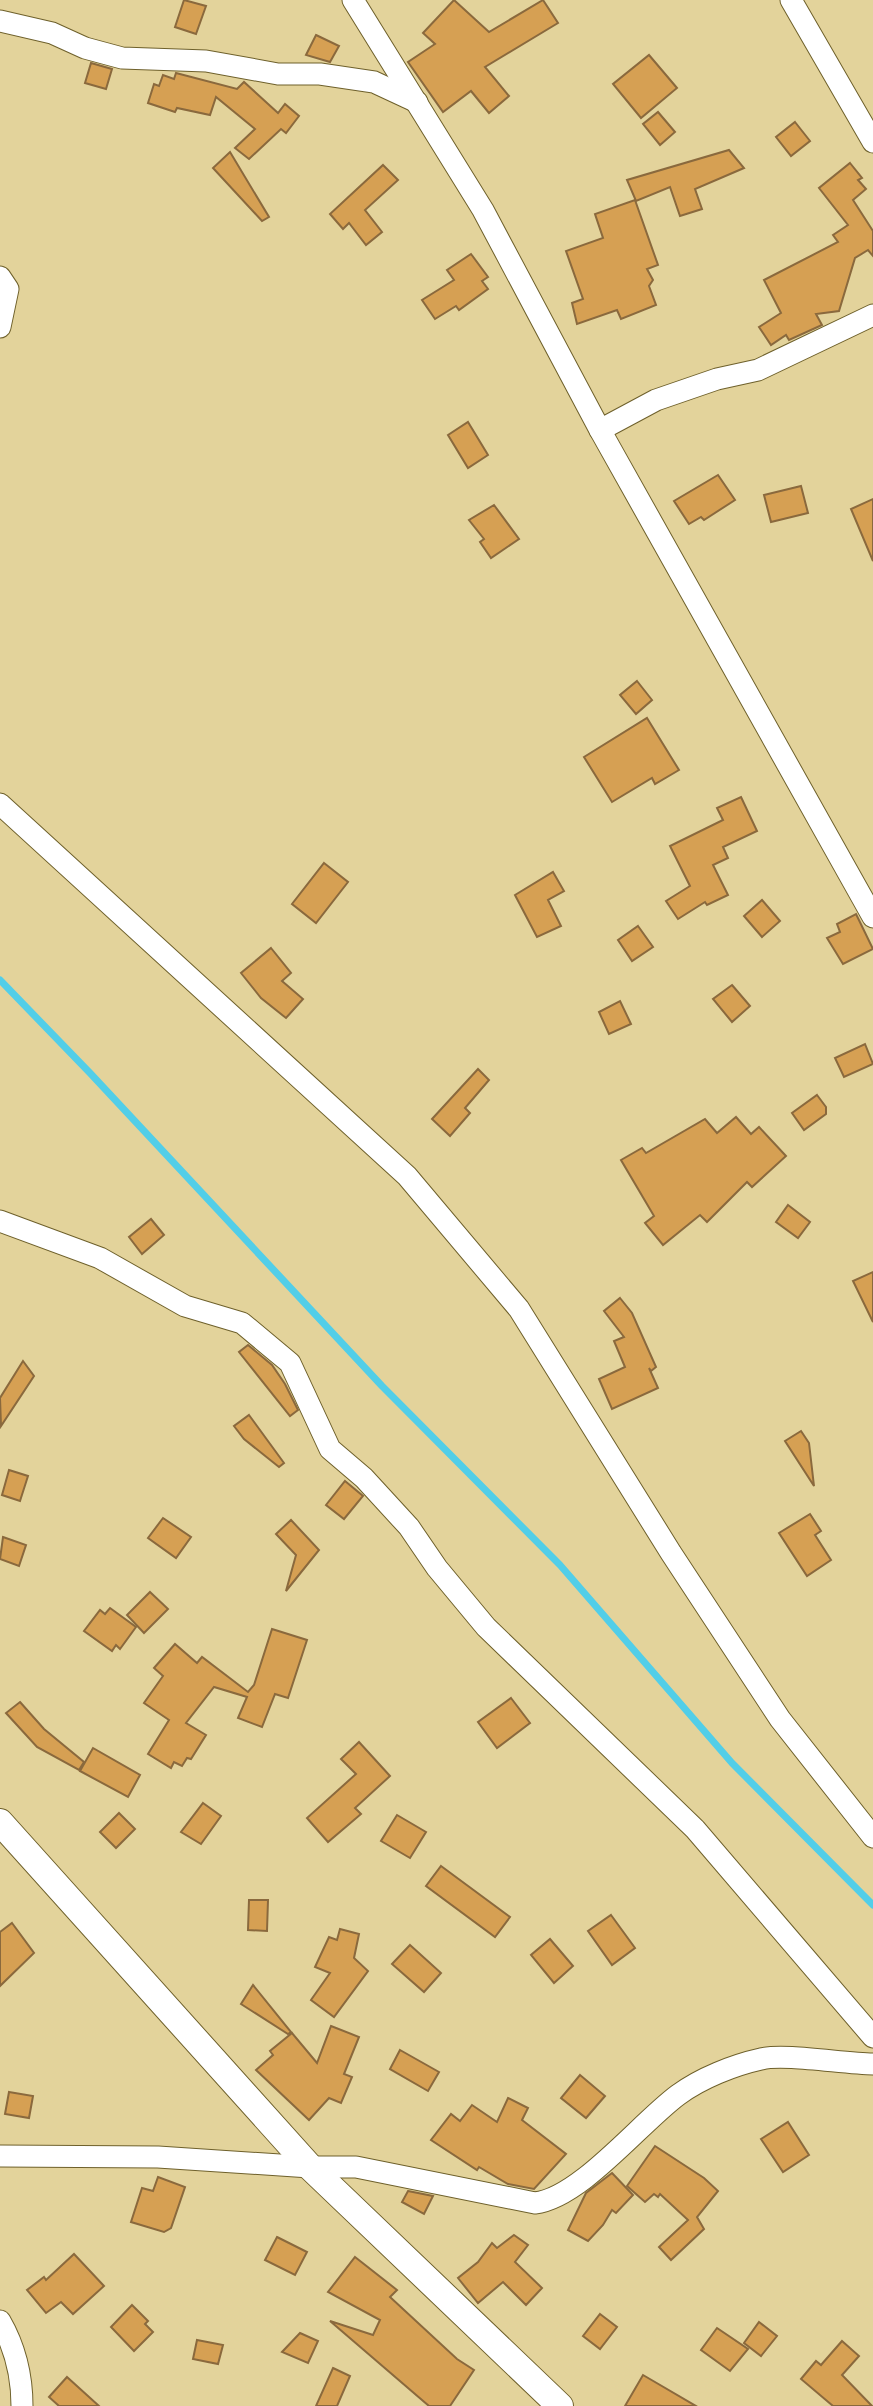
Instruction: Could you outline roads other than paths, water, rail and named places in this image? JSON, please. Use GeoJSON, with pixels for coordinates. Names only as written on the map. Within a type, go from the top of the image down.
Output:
{"type":"FeatureCollection","features":[{"type":"Feature","properties":{"kind":"street"},"geometry":{"type":"LineString","coordinates":[[353,0],[483,210],[600,429],[873,917]]}},
{"type":"Feature","properties":{"kind":"street"},"geometry":{"type":"LineString","coordinates":[[791,0],[873,142]]}},
{"type":"Feature","properties":{"kind":"street"},"geometry":{"type":"LineString","coordinates":[[0,21],[52,33],[85,48],[122,58],[206,61],[278,74],[320,74],[373,82],[417,102]]}},
{"type":"Feature","properties":{"kind":"street"},"geometry":{"type":"LineString","coordinates":[[0,277],[8,289],[0,327]]}},
{"type":"Feature","properties":{"kind":"street"},"geometry":{"type":"LineString","coordinates":[[600,429],[656,400],[717,379],[758,370],[873,315]]}},
{"type":"Feature","properties":{"kind":"street"},"geometry":{"type":"LineString","coordinates":[[0,804],[407,1176],[455,1230],[519,1309],[780,1719],[873,1837]]}},
{"type":"Feature","properties":{"kind":"street"},"geometry":{"type":"LineString","coordinates":[[0,1221],[100,1258],[185,1306],[242,1323],[290,1363],[330,1449],[365,1478],[409,1528],[437,1568],[486,1627],[695,1829],[873,2037]]}},
{"type":"Feature","properties":{"kind":"street"},"geometry":{"type":"LineString","coordinates":[[0,1822],[310,2167],[545,2401]]}},
{"type":"Feature","properties":{"kind":"street"},"geometry":{"type":"LineString","coordinates":[[0,2156],[158,2157],[310,2167],[356,2167],[535,2203],[550,2201],[572,2187],[679,2094],[713,2076],[764,2058],[873,2064]]}},
{"type":"Feature","properties":{"kind":"street"},"geometry":{"type":"LineString","coordinates":[[0,2321],[10,2339],[22,2385],[22,2406]]}},
{"type":"Feature","properties":{"kind":"waterway"},"geometry":{"type":"LineString","coordinates":[[0,980],[382,1386],[560,1565],[732,1763],[873,1905]]}}]}
